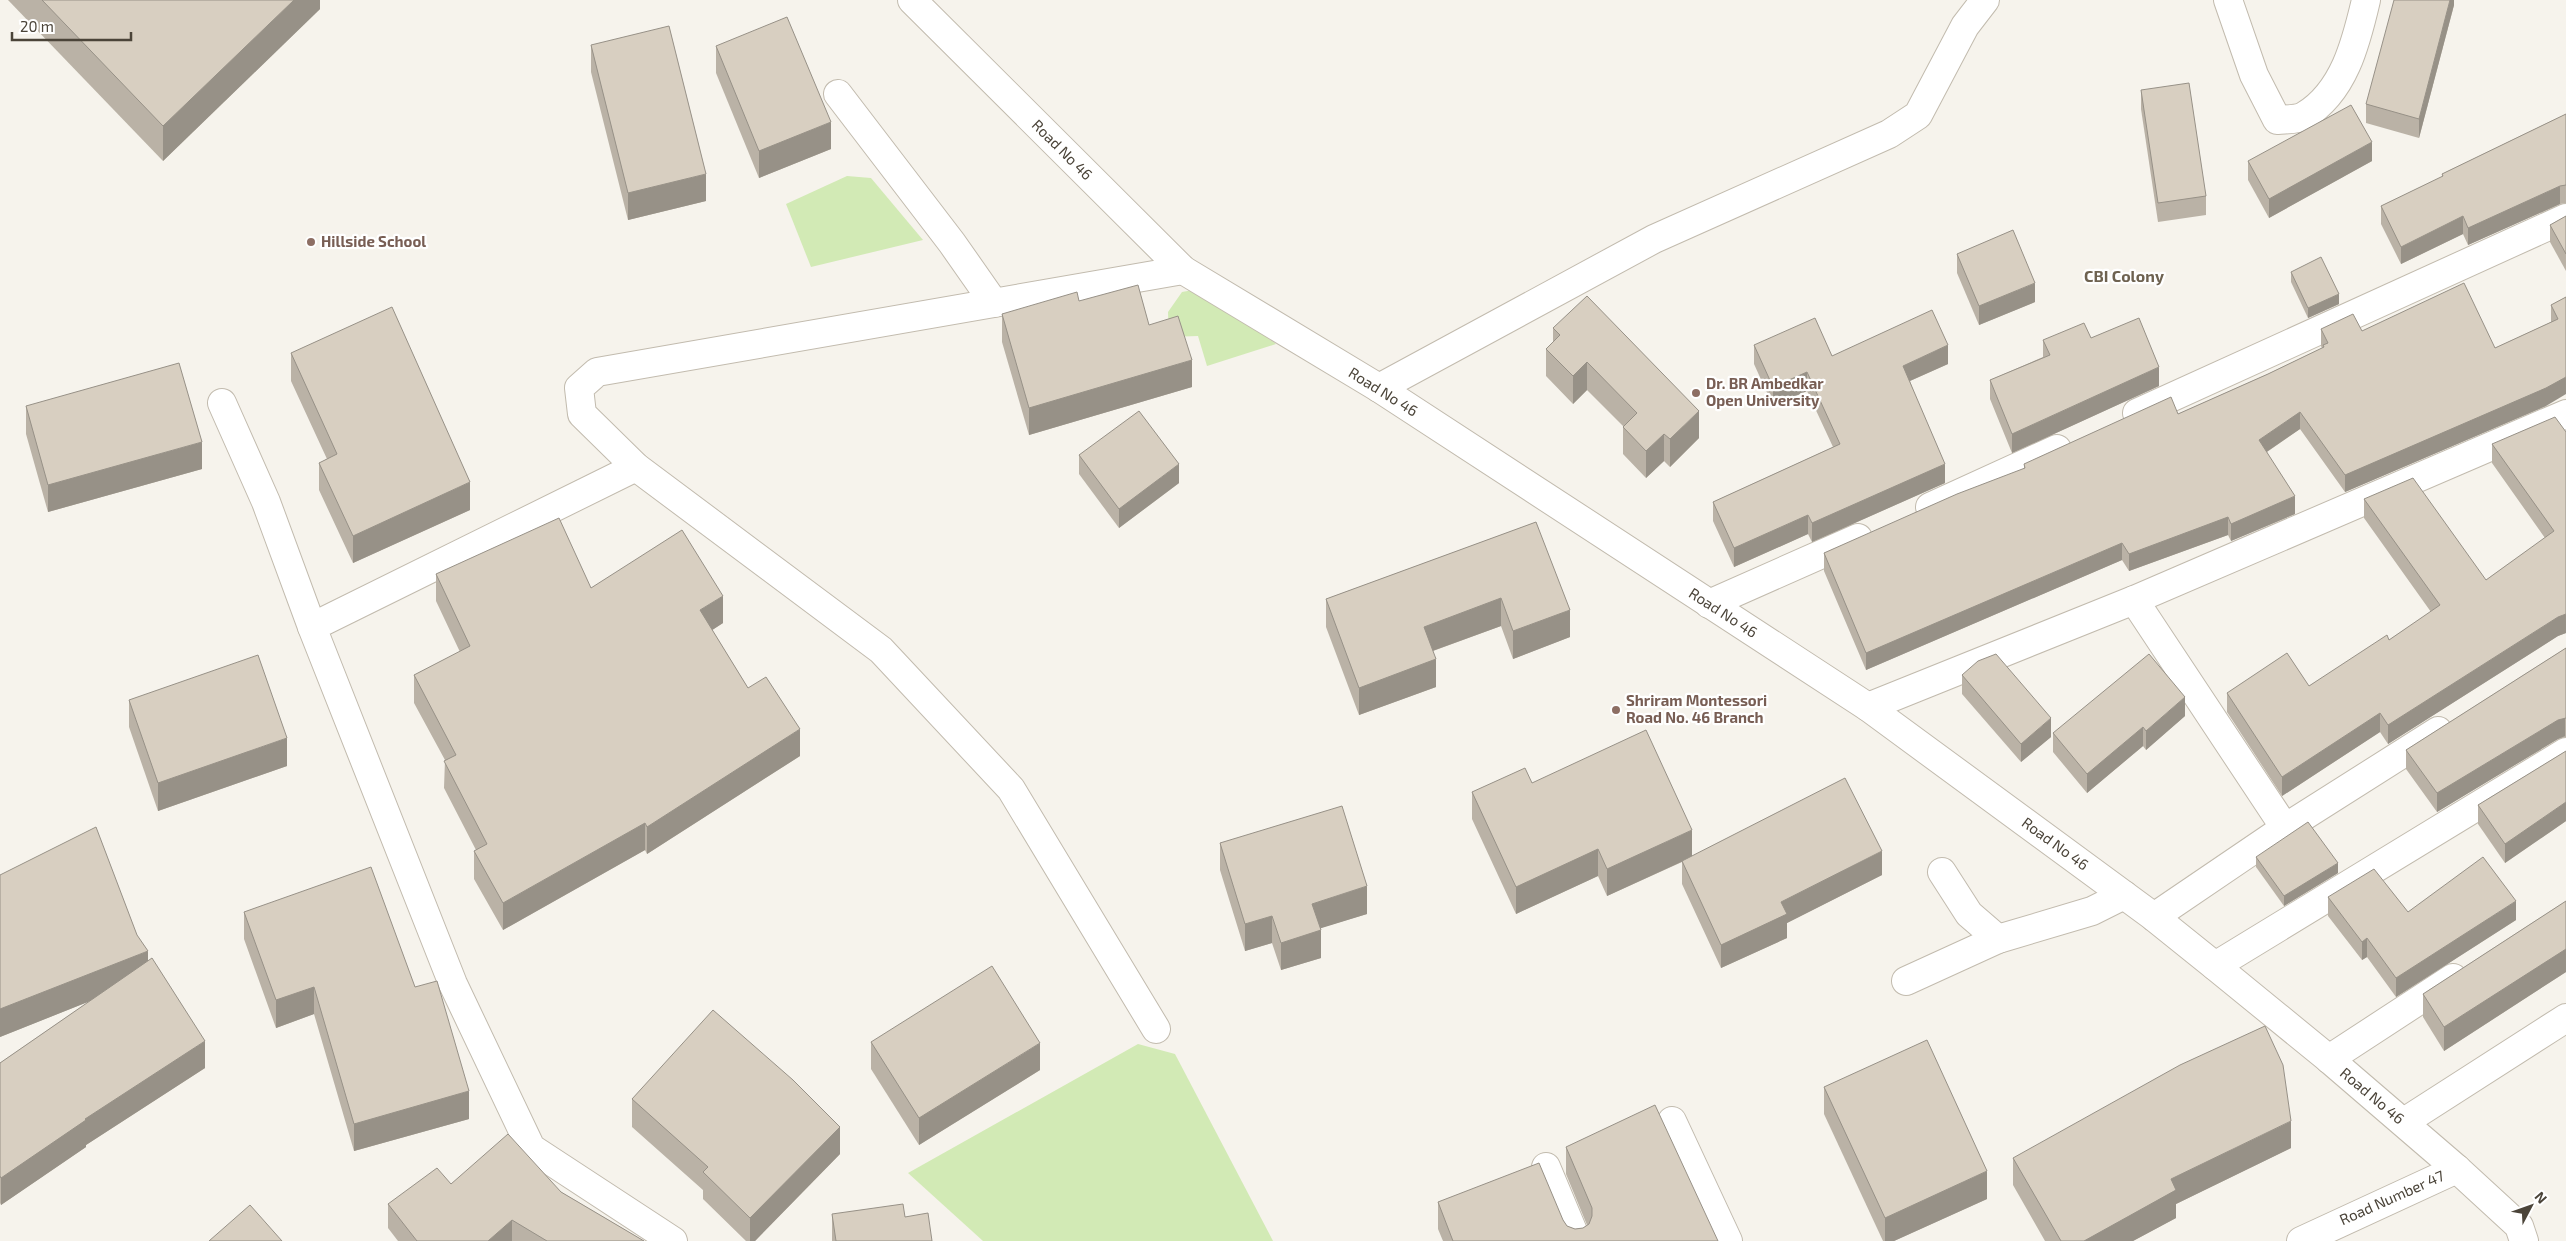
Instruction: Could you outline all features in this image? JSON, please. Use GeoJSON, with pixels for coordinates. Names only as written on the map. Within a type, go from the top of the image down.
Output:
{"type":"FeatureCollection","features":[{"type":"Feature","properties":{"kind":"street","name":"Road No 46"},"geometry":{"type":"LineString","coordinates":[[912,0],[1183,270],[1379,388],[1868,707],[2154,917],[2215,966],[2329,1059],[2457,1169],[2519,1226],[2524,1241]]}},
{"type":"Feature","properties":{"kind":"street"},"geometry":{"type":"LineString","coordinates":[[1379,388],[1654,239],[1889,134],[1918,115],[1965,26],[1985,0]]}},
{"type":"Feature","properties":{"kind":"street"},"geometry":{"type":"LineString","coordinates":[[2228,0],[2254,75],[2277,120],[2303,117],[2332,92],[2355,46],[2366,0]]}},
{"type":"Feature","properties":{"kind":"street"},"geometry":{"type":"LineString","coordinates":[[838,94],[952,243],[994,303]]}},
{"type":"Feature","properties":{"kind":"street"},"geometry":{"type":"LineString","coordinates":[[2112,424],[2566,218]]}},
{"type":"Feature","properties":{"kind":"street"},"geometry":{"type":"LineString","coordinates":[[1156,1029],[1011,789],[880,650],[636,467],[582,414],[579,388],[597,372],[1183,270]]}},
{"type":"Feature","properties":{"kind":"street"},"geometry":{"type":"LineString","coordinates":[[222,403],[266,502],[312,627],[453,984],[531,1148],[673,1241]]}},
{"type":"Feature","properties":{"kind":"street"},"geometry":{"type":"LineString","coordinates":[[1868,707],[2134,600],[2566,414]]}},
{"type":"Feature","properties":{"kind":"street"},"geometry":{"type":"LineString","coordinates":[[1904,519],[2076,441]]}},
{"type":"Feature","properties":{"kind":"street"},"geometry":{"type":"LineString","coordinates":[[312,627],[636,467]]}},
{"type":"Feature","properties":{"kind":"street"},"geometry":{"type":"LineString","coordinates":[[1709,604],[1877,530]]}},
{"type":"Feature","properties":{"kind":"street"},"geometry":{"type":"LineString","coordinates":[[2134,600],[2285,828]]}},
{"type":"Feature","properties":{"kind":"street"},"geometry":{"type":"LineString","coordinates":[[2154,917],[2285,828],[2459,718]]}},
{"type":"Feature","properties":{"kind":"street"},"geometry":{"type":"LineString","coordinates":[[2215,966],[2566,752]]}},
{"type":"Feature","properties":{"kind":"street"},"geometry":{"type":"LineString","coordinates":[[1942,872],[1969,914],[1998,939]]}},
{"type":"Feature","properties":{"kind":"street"},"geometry":{"type":"LineString","coordinates":[[1906,981],[1998,939],[2092,911],[2124,895]]}},
{"type":"Feature","properties":{"kind":"street"},"geometry":{"type":"LineString","coordinates":[[2329,1059],[2476,964]]}},
{"type":"Feature","properties":{"kind":"street"},"geometry":{"type":"LineString","coordinates":[[2404,1122],[2566,1018]]}},
{"type":"Feature","properties":{"kind":"street"},"geometry":{"type":"LineString","coordinates":[[1672,1121],[1728,1241]]}},
{"type":"Feature","properties":{"kind":"street"},"geometry":{"type":"LineString","coordinates":[[1546,1167],[1578,1241]]}},
{"type":"Feature","properties":{"kind":"street","name":"Road Number 47"},"geometry":{"type":"LineString","coordinates":[[2301,1241],[2457,1169]]}},
{"type":"Feature","properties":{"kind":"green space"},"geometry":{"type":"Polygon","coordinates":[[[847,176],[871,178],[923,240],[811,267],[786,204],[847,176]]]}},
{"type":"Feature","properties":{"kind":"green space"},"geometry":{"type":"Polygon","coordinates":[[[1204,288],[1276,344],[1207,366],[1198,336],[1169,337],[1168,312],[1182,292],[1204,288]]]}},
{"type":"Feature","properties":{"kind":"green space"},"geometry":{"type":"Polygon","coordinates":[[[1138,1044],[1175,1054],[1273,1241],[983,1241],[908,1173],[1138,1044]]]}},
{"type":"Feature","properties":{"kind":"building"},"geometry":{"type":"Polygon","coordinates":[[[42,0],[294,0],[163,126],[42,0]]]}},
{"type":"Feature","properties":{"kind":"building"},"geometry":{"type":"Polygon","coordinates":[[[2394,0],[2450,0],[2419,119],[2366,104],[2394,0]]]}},
{"type":"Feature","properties":{"kind":"building"},"geometry":{"type":"Polygon","coordinates":[[[787,17],[831,122],[759,151],[716,46],[787,17]]]}},
{"type":"Feature","properties":{"kind":"building"},"geometry":{"type":"Polygon","coordinates":[[[669,26],[706,174],[628,193],[591,45],[669,26]]]}},
{"type":"Feature","properties":{"kind":"building"},"geometry":{"type":"Polygon","coordinates":[[[2189,83],[2206,196],[2158,203],[2141,90],[2189,83]]]}},
{"type":"Feature","properties":{"kind":"building"},"geometry":{"type":"Polygon","coordinates":[[[2351,105],[2372,142],[2269,199],[2248,161],[2351,105]]]}},
{"type":"Feature","properties":{"kind":"building"},"geometry":{"type":"Polygon","coordinates":[[[2566,114],[2566,185],[2468,228],[2463,216],[2401,247],[2381,206],[2566,114]]]}},
{"type":"Feature","properties":{"kind":"building"},"geometry":{"type":"Polygon","coordinates":[[[2566,216],[2566,254],[2550,225],[2566,216]]]}},
{"type":"Feature","properties":{"kind":"building"},"geometry":{"type":"Polygon","coordinates":[[[2013,230],[2035,283],[1979,306],[1957,254],[2013,230]]]}},
{"type":"Feature","properties":{"kind":"building"},"geometry":{"type":"Polygon","coordinates":[[[2321,257],[2339,294],[2308,308],[2291,272],[2321,257]]]}},
{"type":"Feature","properties":{"kind":"building"},"geometry":{"type":"Polygon","coordinates":[[[2464,283],[2495,348],[2558,319],[2551,305],[2566,297],[2566,377],[2546,388],[2345,475],[2300,412],[2259,440],[2295,496],[2231,524],[2228,517],[2129,554],[2122,543],[1866,653],[1824,553],[1957,494],[2025,468],[2024,464],[2171,397],[2178,414],[2268,374],[2324,347],[2323,345],[2328,343],[2321,329],[2353,314],[2362,331],[2464,283]]]}},
{"type":"Feature","properties":{"kind":"building"},"geometry":{"type":"Polygon","coordinates":[[[1138,285],[1149,325],[1178,316],[1192,360],[1029,408],[1002,314],[1077,292],[1079,301],[1138,285]]]}},
{"type":"Feature","properties":{"kind":"building"},"geometry":{"type":"Polygon","coordinates":[[[1587,296],[1699,411],[1670,439],[1664,434],[1646,451],[1623,427],[1637,413],[1587,362],[1573,376],[1546,349],[1560,335],[1553,328],[1587,296]]]}},
{"type":"Feature","properties":{"kind":"building"},"geometry":{"type":"Polygon","coordinates":[[[392,307],[470,482],[353,536],[319,463],[337,454],[291,353],[392,307]]]}},
{"type":"Feature","properties":{"kind":"building"},"geometry":{"type":"Polygon","coordinates":[[[1932,310],[1948,345],[1903,366],[1945,464],[1812,523],[1808,515],[1734,548],[1713,502],[1840,444],[1807,372],[1773,387],[1754,345],[1815,318],[1832,356],[1932,310]]]}},
{"type":"Feature","properties":{"kind":"building"},"geometry":{"type":"Polygon","coordinates":[[[2139,318],[2159,367],[2012,434],[1990,380],[2050,355],[2043,340],[2084,323],[2091,338],[2139,318]]]}},
{"type":"Feature","properties":{"kind":"building"},"geometry":{"type":"Polygon","coordinates":[[[179,363],[202,442],[48,485],[26,406],[179,363]]]}},
{"type":"Feature","properties":{"kind":"building"},"geometry":{"type":"Polygon","coordinates":[[[1139,411],[1179,464],[1119,509],[1079,455],[1139,411]]]}},
{"type":"Feature","properties":{"kind":"building"},"geometry":{"type":"Polygon","coordinates":[[[2555,417],[2566,432],[2566,614],[2558,617],[2388,725],[2380,713],[2282,777],[2227,693],[2287,653],[2309,686],[2387,635],[2389,640],[2440,605],[2364,499],[2413,478],[2486,580],[2554,531],[2492,444],[2555,417]]]}},
{"type":"Feature","properties":{"kind":"building"},"geometry":{"type":"Polygon","coordinates":[[[559,518],[591,588],[682,530],[723,596],[700,610],[748,688],[766,677],[800,729],[647,827],[645,823],[503,903],[474,851],[487,844],[444,761],[456,755],[414,675],[470,646],[436,574],[559,518]]]}},
{"type":"Feature","properties":{"kind":"building"},"geometry":{"type":"Polygon","coordinates":[[[1536,522],[1570,610],[1513,631],[1501,598],[1424,627],[1436,659],[1359,688],[1326,599],[1536,522]]]}},
{"type":"Feature","properties":{"kind":"building"},"geometry":{"type":"Polygon","coordinates":[[[2566,648],[2566,718],[2558,720],[2437,793],[2406,750],[2566,648]]]}},
{"type":"Feature","properties":{"kind":"building"},"geometry":{"type":"Polygon","coordinates":[[[1996,654],[2051,718],[2021,744],[1962,675],[1978,661],[1996,654]]]}},
{"type":"Feature","properties":{"kind":"building"},"geometry":{"type":"Polygon","coordinates":[[[2149,654],[2185,697],[2146,731],[2143,727],[2087,774],[2053,733],[2149,654]]]}},
{"type":"Feature","properties":{"kind":"building"},"geometry":{"type":"Polygon","coordinates":[[[258,655],[287,738],[158,783],[129,700],[258,655]]]}},
{"type":"Feature","properties":{"kind":"building"},"geometry":{"type":"Polygon","coordinates":[[[1646,730],[1692,830],[1607,869],[1598,849],[1516,887],[1472,792],[1525,768],[1532,783],[1646,730]]]}},
{"type":"Feature","properties":{"kind":"building"},"geometry":{"type":"Polygon","coordinates":[[[2566,751],[2566,802],[2505,844],[2478,805],[2566,751]]]}},
{"type":"Feature","properties":{"kind":"building"},"geometry":{"type":"Polygon","coordinates":[[[1845,778],[1882,851],[1781,902],[1787,914],[1721,945],[1682,861],[1845,778]]]}},
{"type":"Feature","properties":{"kind":"building"},"geometry":{"type":"Polygon","coordinates":[[[1342,806],[1367,886],[1312,904],[1321,930],[1281,943],[1272,916],[1245,924],[1220,843],[1342,806]]]}},
{"type":"Feature","properties":{"kind":"building"},"geometry":{"type":"Polygon","coordinates":[[[2308,822],[2338,863],[2284,896],[2256,857],[2308,822]]]}},
{"type":"Feature","properties":{"kind":"building"},"geometry":{"type":"Polygon","coordinates":[[[96,827],[137,935],[148,951],[0,1009],[0,875],[96,827]]]}},
{"type":"Feature","properties":{"kind":"building"},"geometry":{"type":"Polygon","coordinates":[[[2483,857],[2516,901],[2396,978],[2367,938],[2362,942],[2328,897],[2374,869],[2408,912],[2483,857]]]}},
{"type":"Feature","properties":{"kind":"building"},"geometry":{"type":"Polygon","coordinates":[[[371,867],[415,987],[437,981],[469,1091],[354,1124],[314,987],[276,1000],[244,912],[371,867]]]}},
{"type":"Feature","properties":{"kind":"building"},"geometry":{"type":"Polygon","coordinates":[[[2566,901],[2566,949],[2444,1027],[2423,994],[2566,901]]]}},
{"type":"Feature","properties":{"kind":"building"},"geometry":{"type":"Polygon","coordinates":[[[152,958],[205,1041],[85,1119],[1,1178],[0,1063],[152,958]]]}},
{"type":"Feature","properties":{"kind":"building"},"geometry":{"type":"Polygon","coordinates":[[[992,966],[1040,1043],[919,1118],[871,1042],[992,966]]]}},
{"type":"Feature","properties":{"kind":"building"},"geometry":{"type":"Polygon","coordinates":[[[713,1010],[793,1080],[840,1127],[750,1218],[703,1172],[708,1167],[632,1099],[713,1010]]]}},
{"type":"Feature","properties":{"kind":"building"},"geometry":{"type":"Polygon","coordinates":[[[2265,1026],[2283,1065],[2291,1121],[2171,1179],[2176,1190],[2084,1241],[2061,1241],[2013,1158],[2180,1065],[2265,1026]]]}},
{"type":"Feature","properties":{"kind":"building"},"geometry":{"type":"Polygon","coordinates":[[[1927,1040],[1987,1171],[1885,1218],[1824,1087],[1927,1040]]]}},
{"type":"Feature","properties":{"kind":"building"},"geometry":{"type":"Polygon","coordinates":[[[1655,1105],[1718,1241],[1453,1241],[1438,1202],[1539,1163],[1567,1226],[1575,1229],[1583,1228],[1589,1224],[1592,1208],[1566,1147],[1655,1105]]]}},
{"type":"Feature","properties":{"kind":"building"},"geometry":{"type":"Polygon","coordinates":[[[508,1134],[561,1192],[644,1241],[547,1241],[512,1220],[488,1241],[417,1241],[388,1204],[437,1168],[451,1184],[508,1134]]]}},
{"type":"Feature","properties":{"kind":"building"},"geometry":{"type":"Polygon","coordinates":[[[903,1204],[905,1217],[928,1213],[932,1241],[836,1241],[832,1214],[903,1204]]]}},
{"type":"Feature","properties":{"kind":"building"},"geometry":{"type":"Polygon","coordinates":[[[250,1205],[282,1241],[209,1241],[250,1205]]]}},
{"type":"Feature","properties":{"kind":"place","name":"Hillside School"},"geometry":{"type":"Point","coordinates":[311,242]}},
{"type":"Feature","properties":{"kind":"place","name":"Dr. BR Ambedkar Open University"},"geometry":{"type":"Point","coordinates":[1696,393]}},
{"type":"Feature","properties":{"kind":"place","name":"Shriram Montessori Road No. 46 Branch"},"geometry":{"type":"Point","coordinates":[1616,710]}},
{"type":"Feature","properties":{"kind":"district","name":"CBI Colony"},"geometry":{"type":"Point","coordinates":[2124,276]}}]}
